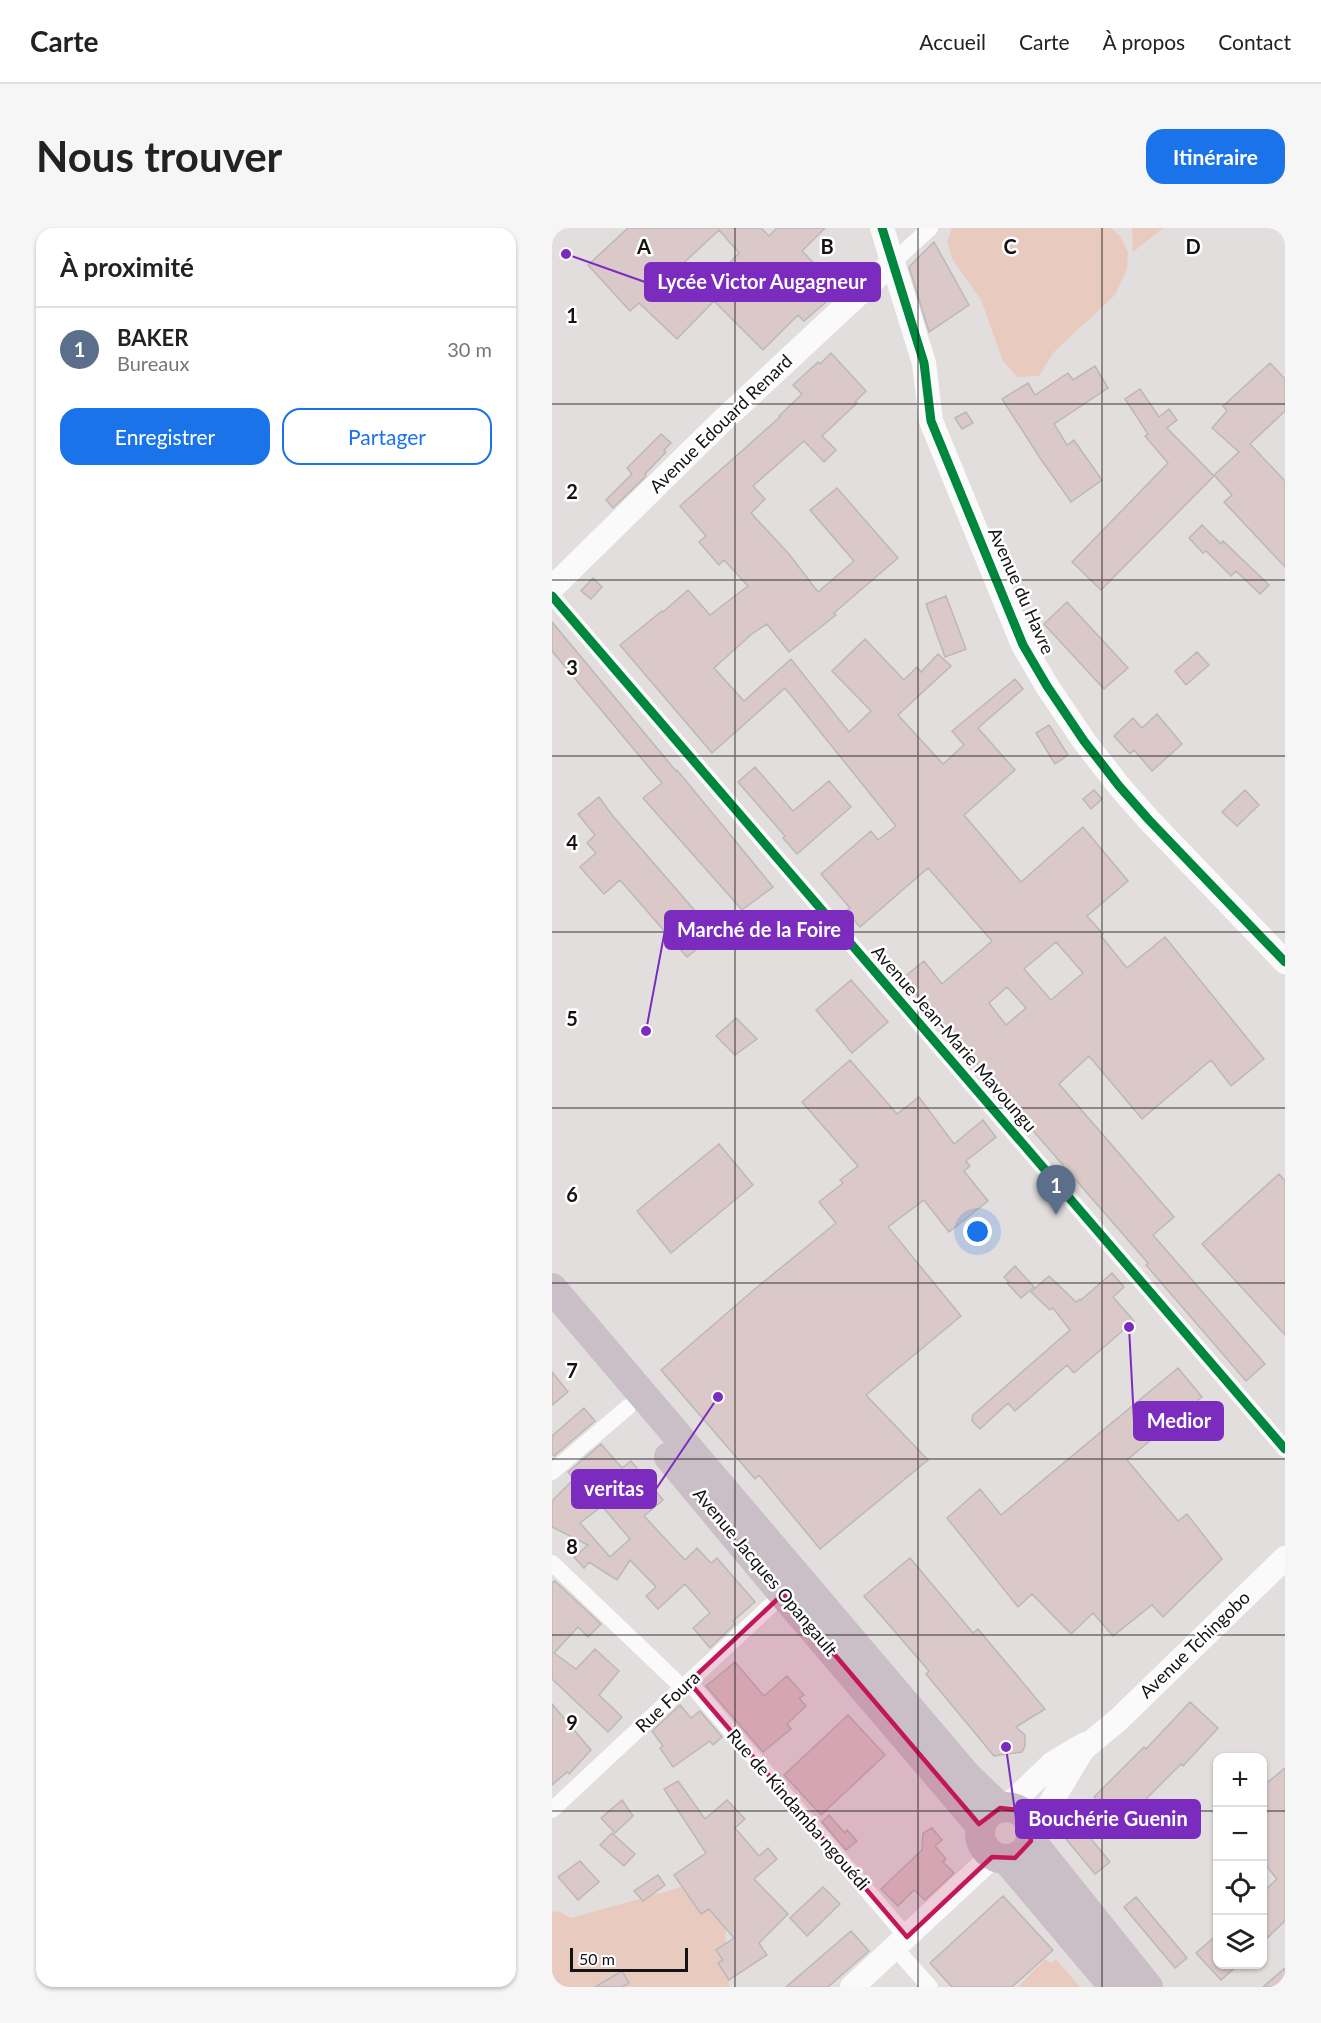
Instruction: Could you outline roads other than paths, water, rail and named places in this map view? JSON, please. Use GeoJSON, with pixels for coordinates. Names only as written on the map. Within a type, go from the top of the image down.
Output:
{"type":"FeatureCollection","features":[{"type":"Feature","properties":{"kind":"highway"},"geometry":{"type":"LineString","coordinates":[[552,1288],[966,1775],[996,1814]]}},
{"type":"Feature","properties":{"kind":"highway","name":"Avenue Jacques Opangault"},"geometry":{"type":"LineString","coordinates":[[552,1316],[783,1594],[996,1814]]}},
{"type":"Feature","properties":{"kind":"highway"},"geometry":{"type":"LineString","coordinates":[[1114,1987],[1000,1858],[986,1851],[980,1834],[996,1814],[1019,1810],[1029,1820],[1032,1837],[1148,1987]]}},
{"type":"Feature","properties":{"kind":"highway"},"geometry":{"type":"LineString","coordinates":[[1000,1858],[1022,1854],[1032,1837]]}},
{"type":"Feature","properties":{"kind":"street","name":"Avenue du Havre"},"geometry":{"type":"LineString","coordinates":[[882,228],[924,363],[932,421],[1023,645],[1078,732],[1119,786],[1285,962]]}},
{"type":"Feature","properties":{"kind":"street"},"geometry":{"type":"LineString","coordinates":[[893,262],[930,228]]}},
{"type":"Feature","properties":{"kind":"street","name":"Avenue Edouard Renard"},"geometry":{"type":"LineString","coordinates":[[552,588],[719,424],[893,262]]}},
{"type":"Feature","properties":{"kind":"street","name":"Avenue Jean-Marie Mavoungu"},"geometry":{"type":"LineString","coordinates":[[552,596],[1285,1449]]}},
{"type":"Feature","properties":{"kind":"street"},"geometry":{"type":"LineString","coordinates":[[552,1472],[628,1407]]}},
{"type":"Feature","properties":{"kind":"street","name":"Avenue Tchingobo"},"geometry":{"type":"LineString","coordinates":[[1032,1837],[1083,1749],[1105,1732],[1285,1558]]}},
{"type":"Feature","properties":{"kind":"street","name":"Rue de Kindamba ngouédi"},"geometry":{"type":"LineString","coordinates":[[552,1563],[686,1685],[901,1943],[930,1987]]}},
{"type":"Feature","properties":{"kind":"street","name":"Rue Foura"},"geometry":{"type":"LineString","coordinates":[[552,1810],[783,1594]]}},
{"type":"Feature","properties":{"kind":"street","name":"Avenue Tchingobo"},"geometry":{"type":"LineString","coordinates":[[996,1814],[1053,1763],[1105,1732]]}},
{"type":"Feature","properties":{"kind":"street"},"geometry":{"type":"LineString","coordinates":[[852,1987],[1000,1858]]}},
{"type":"Feature","properties":{"kind":"place","name":"Lycée Victor Augagneur"},"geometry":{"type":"Point","coordinates":[566,254]}},
{"type":"Feature","properties":{"kind":"place","name":"Marché de la Foire"},"geometry":{"type":"Point","coordinates":[646,1031]}},
{"type":"Feature","properties":{"kind":"place","name":"BAKER"},"geometry":{"type":"Point","coordinates":[1056,1215]}},
{"type":"Feature","properties":{"kind":"place","name":"Medior"},"geometry":{"type":"Point","coordinates":[1129,1327]}},
{"type":"Feature","properties":{"kind":"place","name":"veritas"},"geometry":{"type":"Point","coordinates":[718,1397]}},
{"type":"Feature","properties":{"kind":"place","name":"Bouchérie Guenin"},"geometry":{"type":"Point","coordinates":[1006,1747]}}]}
